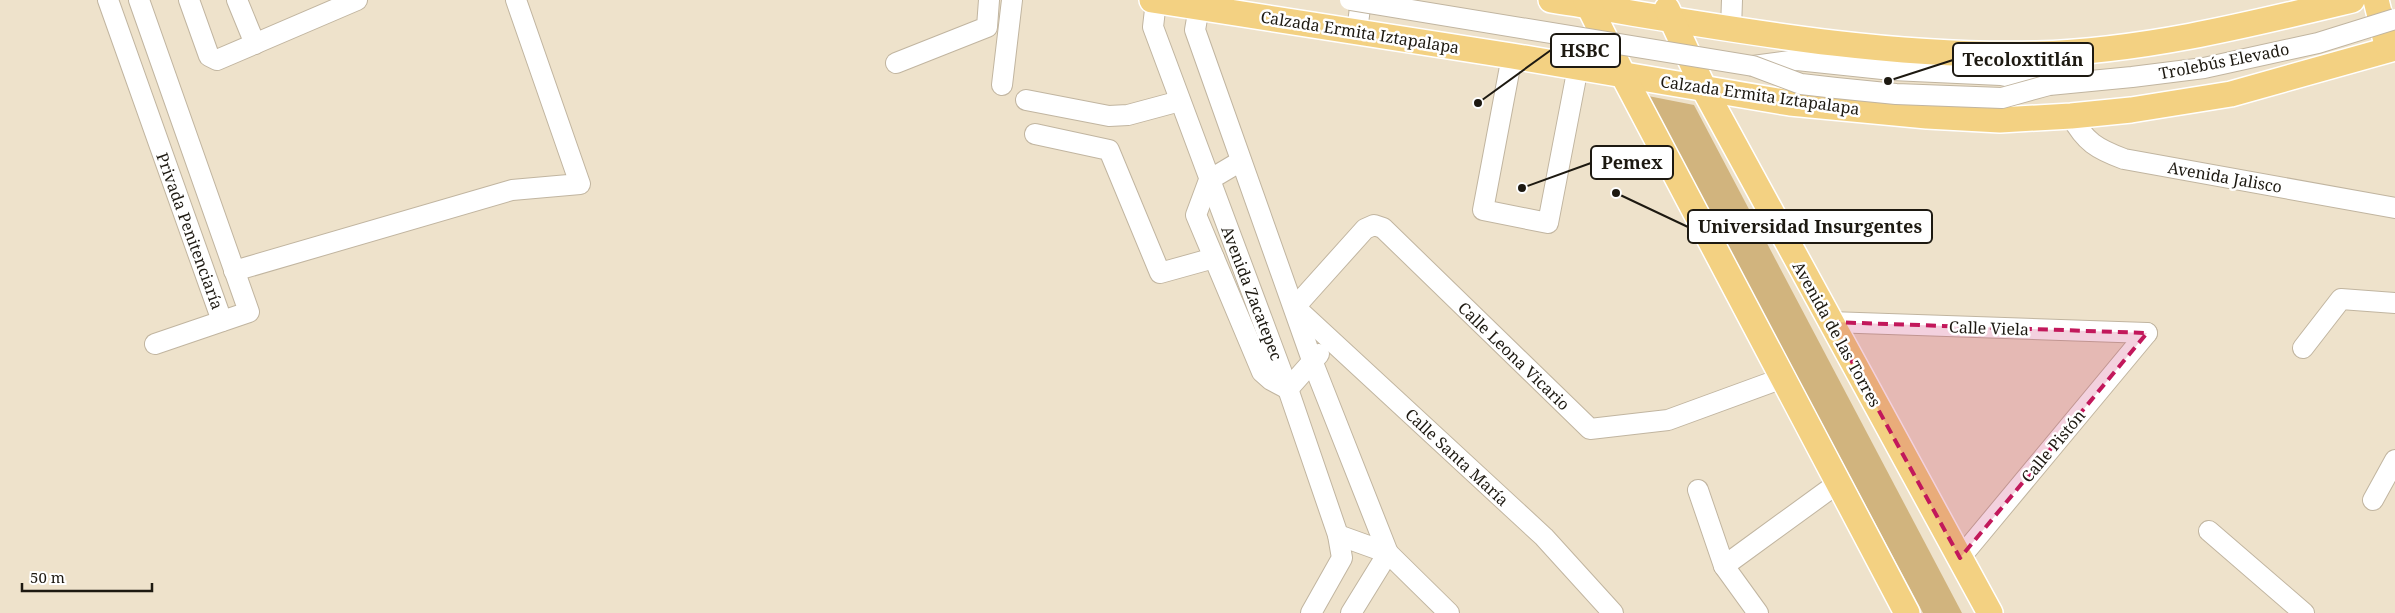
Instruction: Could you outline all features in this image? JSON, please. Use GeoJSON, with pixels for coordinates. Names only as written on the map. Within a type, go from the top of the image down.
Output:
{"type":"FeatureCollection","features":[{"type":"Feature","properties":{"kind":"main road","name":"Calzada Ermita Iztapalapa"},"geometry":{"type":"LineString","coordinates":[[1154,0],[1512,56],[1790,103],[1927,116],[2000,120],[2131,110],[2231,94],[2392,49]]}},
{"type":"Feature","properties":{"kind":"main road"},"geometry":{"type":"LineString","coordinates":[[1551,0],[1668,10],[1731,29],[1856,45],[1944,52],[2035,54],[2114,48],[2220,31],[2352,0]]}},
{"type":"Feature","properties":{"kind":"main road"},"geometry":{"type":"LineString","coordinates":[[2376,0],[2392,49]]}},
{"type":"Feature","properties":{"kind":"main road"},"geometry":{"type":"LineString","coordinates":[[1588,3],[1623,74],[1907,613]]}},
{"type":"Feature","properties":{"kind":"main road","name":"Avenida de las Torres"},"geometry":{"type":"LineString","coordinates":[[1668,10],[1704,89],[1960,558],[1986,610]]}},
{"type":"Feature","properties":{"kind":"street","name":"Privada Penitenciaría"},"geometry":{"type":"LineString","coordinates":[[108,0],[222,321],[249,312],[139,0]]}},
{"type":"Feature","properties":{"kind":"street"},"geometry":{"type":"LineString","coordinates":[[189,0],[209,56],[217,60],[357,0]]}},
{"type":"Feature","properties":{"kind":"street"},"geometry":{"type":"LineString","coordinates":[[237,0],[255,44]]}},
{"type":"Feature","properties":{"kind":"street"},"geometry":{"type":"LineString","coordinates":[[234,271],[512,190],[580,184],[516,0]]}},
{"type":"Feature","properties":{"kind":"street"},"geometry":{"type":"LineString","coordinates":[[896,63],[986,27],[989,0]]}},
{"type":"Feature","properties":{"kind":"street"},"geometry":{"type":"LineString","coordinates":[[1002,85],[1012,0]]}},
{"type":"Feature","properties":{"kind":"street","name":"Avenida Zacatepec"},"geometry":{"type":"LineString","coordinates":[[1154,0],[1153,27],[1208,180],[1288,389],[1338,535],[1388,552]]}},
{"type":"Feature","properties":{"kind":"street","name":"Trolebús Elevado"},"geometry":{"type":"LineString","coordinates":[[1350,0],[1753,66],[1801,84],[1896,94],[2002,98],[2049,85],[2132,78],[2204,68],[2318,43],[2395,19]]}},
{"type":"Feature","properties":{"kind":"street"},"geometry":{"type":"LineString","coordinates":[[1357,31],[1361,0]]}},
{"type":"Feature","properties":{"kind":"street"},"geometry":{"type":"LineString","coordinates":[[1731,29],[1732,0]]}},
{"type":"Feature","properties":{"kind":"street","name":"Avenida Zacatepec"},"geometry":{"type":"LineString","coordinates":[[1199,7],[1195,30],[1295,307],[1313,363],[1388,552],[1449,613]]}},
{"type":"Feature","properties":{"kind":"street"},"geometry":{"type":"LineString","coordinates":[[1512,56],[1483,210],[1548,223],[1578,67]]}},
{"type":"Feature","properties":{"kind":"street"},"geometry":{"type":"LineString","coordinates":[[1026,100],[1109,116],[1128,116],[1180,101]]}},
{"type":"Feature","properties":{"kind":"street","name":"Avenida Jalisco"},"geometry":{"type":"LineString","coordinates":[[2071,116],[2081,135],[2109,154],[2124,159],[2395,208]]}},
{"type":"Feature","properties":{"kind":"street"},"geometry":{"type":"LineString","coordinates":[[1035,134],[1109,150],[1160,274],[1214,258]]}},
{"type":"Feature","properties":{"kind":"street"},"geometry":{"type":"LineString","coordinates":[[1241,161],[1208,180],[1196,215],[1262,372],[1270,380],[1288,389],[1320,353],[1325,350],[1349,356]]}},
{"type":"Feature","properties":{"kind":"street","name":"Calle Leona Vicario"},"geometry":{"type":"LineString","coordinates":[[1295,307],[1365,230],[1374,225],[1383,228],[1590,429],[1668,420],[1783,378]]}},
{"type":"Feature","properties":{"kind":"street"},"geometry":{"type":"LineString","coordinates":[[2303,348],[2341,299],[2395,303]]}},
{"type":"Feature","properties":{"kind":"street","name":"Calle Santa María"},"geometry":{"type":"LineString","coordinates":[[1295,307],[1544,537],[1613,613]]}},
{"type":"Feature","properties":{"kind":"street"},"geometry":{"type":"LineString","coordinates":[[155,344],[222,321]]}},
{"type":"Feature","properties":{"kind":"street","name":"Calle Viela"},"geometry":{"type":"LineString","coordinates":[[1830,322],[2147,333]]}},
{"type":"Feature","properties":{"kind":"street","name":"Calle Pistón"},"geometry":{"type":"LineString","coordinates":[[1960,558],[2147,333]]}},
{"type":"Feature","properties":{"kind":"street"},"geometry":{"type":"LineString","coordinates":[[2373,500],[2395,460]]}},
{"type":"Feature","properties":{"kind":"street"},"geometry":{"type":"LineString","coordinates":[[1724,566],[1838,483]]}},
{"type":"Feature","properties":{"kind":"street"},"geometry":{"type":"LineString","coordinates":[[1698,490],[1724,566],[1758,613]]}},
{"type":"Feature","properties":{"kind":"street"},"geometry":{"type":"LineString","coordinates":[[2209,531],[2304,613]]}},
{"type":"Feature","properties":{"kind":"street"},"geometry":{"type":"LineString","coordinates":[[1311,613],[1342,558],[1338,535]]}},
{"type":"Feature","properties":{"kind":"street"},"geometry":{"type":"LineString","coordinates":[[1351,613],[1388,552]]}},
{"type":"Feature","properties":{"kind":"highlighted area"},"geometry":{"type":"Polygon","coordinates":[[[1830,322],[2147,333],[1960,558],[1830,322]]]}},
{"type":"Feature","properties":{"kind":"shaded area"},"geometry":{"type":"Polygon","coordinates":[[[1648,96],[1694,105],[1962,613],[1923,613],[1648,96]]]}},
{"type":"Feature","properties":{"kind":"place","name":"Tecoloxtitlán"},"geometry":{"type":"Point","coordinates":[1888,81]}},
{"type":"Feature","properties":{"kind":"place","name":"HSBC"},"geometry":{"type":"Point","coordinates":[1478,103]}},
{"type":"Feature","properties":{"kind":"place","name":"Pemex"},"geometry":{"type":"Point","coordinates":[1522,188]}},
{"type":"Feature","properties":{"kind":"place","name":"Universidad Insurgentes"},"geometry":{"type":"Point","coordinates":[1616,193]}}]}
